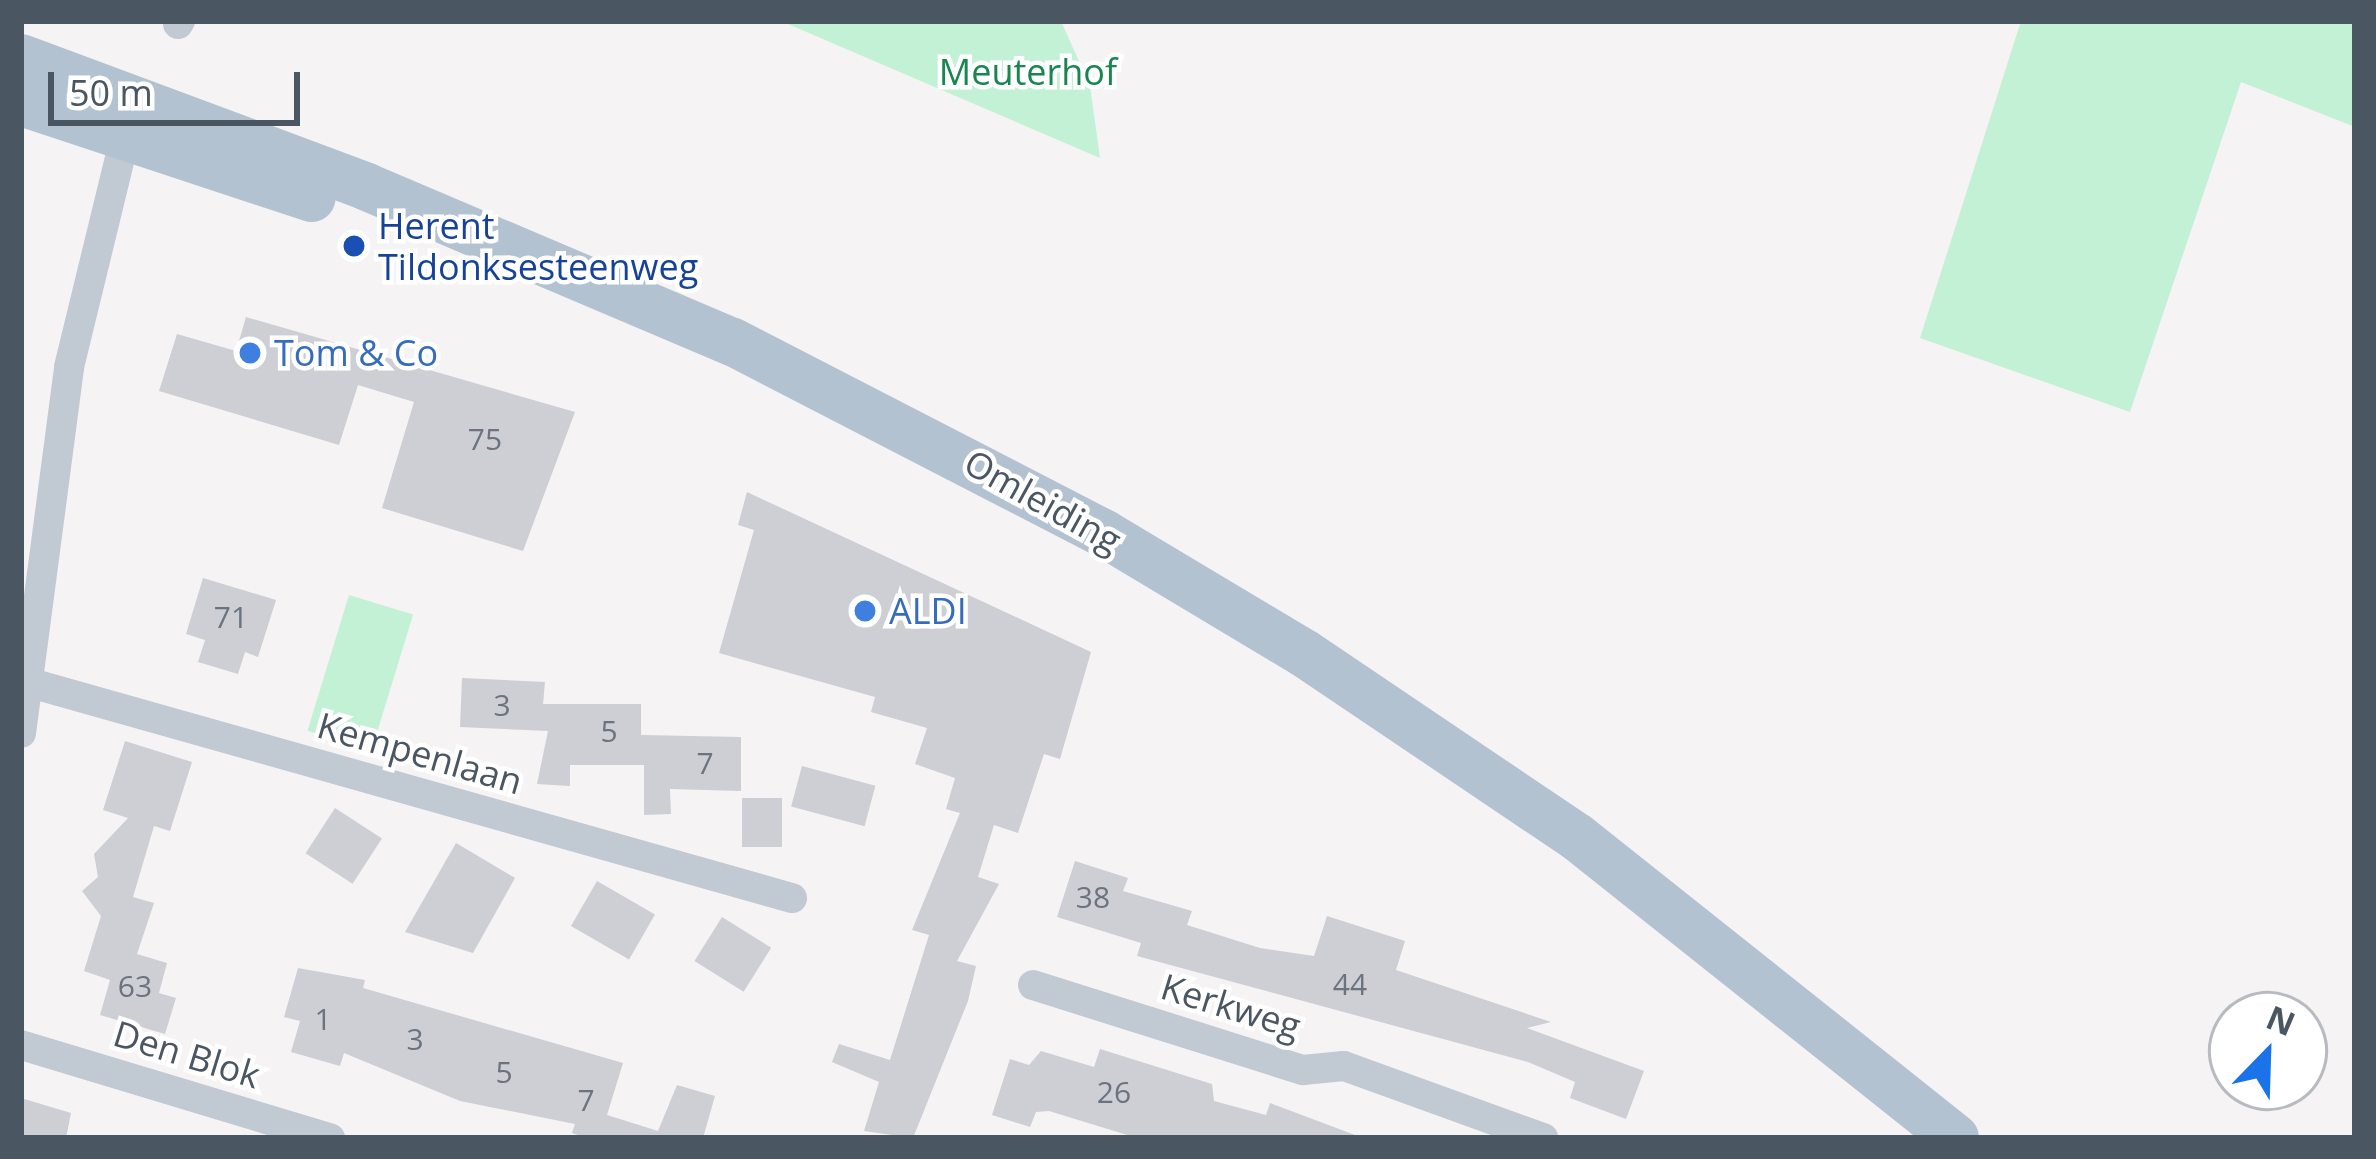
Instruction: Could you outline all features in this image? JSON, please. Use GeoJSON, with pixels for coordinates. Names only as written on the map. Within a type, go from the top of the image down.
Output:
{"type":"FeatureCollection","features":[{"type":"Feature","properties":{"kind":"main road","name":"Omleiding"},"geometry":{"type":"LineString","coordinates":[[21,58],[128,115],[612,316],[952,479],[1215,626],[1577,869],[1917,1138]]}},
{"type":"Feature","properties":{"kind":"main road","name":"Omleiding"},"geometry":{"type":"LineString","coordinates":[[21,102],[128,115],[733,343],[1105,534],[1304,653],[1577,836],[1955,1138]]}},
{"type":"Feature","properties":{"kind":"street"},"geometry":{"type":"LineString","coordinates":[[21,734],[69,367],[128,115]]}},
{"type":"Feature","properties":{"kind":"street","name":"Kempenlaan"},"geometry":{"type":"LineString","coordinates":[[27,682],[792,898]]}},
{"type":"Feature","properties":{"kind":"street","name":"Kerkweg"},"geometry":{"type":"LineString","coordinates":[[1033,985],[1303,1070],[1344,1066],[1543,1138]]}},
{"type":"Feature","properties":{"kind":"street","name":"Den Blok"},"geometry":{"type":"LineString","coordinates":[[21,1045],[330,1138]]}},
{"type":"Feature","properties":{"kind":"green space","name":"Meuterhof"},"geometry":{"type":"Polygon","coordinates":[[[781,21],[1061,21],[1090,86],[1100,158],[781,21]]]}},
{"type":"Feature","properties":{"kind":"green space"},"geometry":{"type":"Polygon","coordinates":[[[2021,21],[2355,22],[2355,127],[2241,82],[2130,412],[1920,338],[2021,21]]]}},
{"type":"Feature","properties":{"kind":"green space"},"geometry":{"type":"Polygon","coordinates":[[[349,595],[413,615],[372,750],[307,731],[349,595]]]}},
{"type":"Feature","properties":{"kind":"building"},"geometry":{"type":"Polygon","coordinates":[[[246,317],[575,412],[523,551],[382,508],[414,402],[358,385],[339,445],[159,391],[177,334],[236,351],[246,317]]]}},
{"type":"Feature","properties":{"kind":"building","name":"ALDI"},"geometry":{"type":"Polygon","coordinates":[[[747,492],[1091,652],[1060,759],[1044,754],[1018,833],[994,825],[978,877],[999,884],[957,961],[976,966],[968,1001],[913,1138],[864,1131],[879,1082],[832,1062],[839,1044],[890,1060],[929,935],[912,930],[960,813],[946,809],[955,778],[915,764],[927,728],[871,712],[875,697],[719,653],[754,530],[738,525],[747,492]]]}},
{"type":"Feature","properties":{"kind":"building"},"geometry":{"type":"Polygon","coordinates":[[[203,578],[276,600],[258,657],[245,652],[238,674],[198,662],[205,640],[186,634],[203,578]]]}},
{"type":"Feature","properties":{"kind":"building"},"geometry":{"type":"Polygon","coordinates":[[[462,678],[545,682],[543,704],[641,704],[641,735],[741,737],[741,791],[670,789],[671,814],[644,815],[644,765],[570,765],[570,786],[537,784],[548,731],[460,727],[462,678]]]}},
{"type":"Feature","properties":{"kind":"building"},"geometry":{"type":"Polygon","coordinates":[[[125,741],[192,762],[170,831],[154,826],[133,897],[154,903],[137,954],[167,963],[159,993],[176,998],[165,1034],[100,1015],[110,980],[84,971],[101,916],[82,891],[98,877],[94,854],[128,818],[103,810],[125,741]]]}},
{"type":"Feature","properties":{"kind":"building"},"geometry":{"type":"Polygon","coordinates":[[[802,766],[875,786],[865,826],[791,807],[802,766]]]}},
{"type":"Feature","properties":{"kind":"building"},"geometry":{"type":"Polygon","coordinates":[[[742,798],[782,798],[782,847],[742,847],[742,798]]]}},
{"type":"Feature","properties":{"kind":"building"},"geometry":{"type":"Polygon","coordinates":[[[335,808],[382,838],[353,884],[306,853],[335,808]]]}},
{"type":"Feature","properties":{"kind":"building"},"geometry":{"type":"Polygon","coordinates":[[[456,843],[515,878],[473,953],[405,932],[456,843]]]}},
{"type":"Feature","properties":{"kind":"building"},"geometry":{"type":"Polygon","coordinates":[[[1075,861],[1128,878],[1123,891],[1192,911],[1187,925],[1260,948],[1314,956],[1327,916],[1405,941],[1396,970],[1551,1022],[1527,1028],[1644,1071],[1626,1119],[1570,1098],[1575,1082],[1528,1062],[1137,956],[1141,943],[1057,917],[1075,861]]]}},
{"type":"Feature","properties":{"kind":"building"},"geometry":{"type":"Polygon","coordinates":[[[597,881],[655,914],[629,960],[571,926],[597,881]]]}},
{"type":"Feature","properties":{"kind":"building"},"geometry":{"type":"Polygon","coordinates":[[[722,917],[771,948],[744,992],[694,961],[722,917]]]}},
{"type":"Feature","properties":{"kind":"building"},"geometry":{"type":"Polygon","coordinates":[[[298,968],[365,980],[363,988],[623,1063],[607,1115],[658,1131],[677,1085],[715,1096],[703,1138],[587,1138],[572,1133],[575,1124],[460,1101],[344,1053],[340,1066],[291,1052],[300,1021],[284,1017],[298,968]]]}},
{"type":"Feature","properties":{"kind":"building"},"geometry":{"type":"Polygon","coordinates":[[[1100,1049],[1212,1084],[1214,1101],[1266,1115],[1270,1103],[1363,1138],[1137,1138],[1049,1111],[1036,1112],[1030,1127],[992,1115],[1010,1059],[1029,1065],[1041,1051],[1094,1067],[1100,1049]]]}},
{"type":"Feature","properties":{"kind":"building"},"geometry":{"type":"Polygon","coordinates":[[[21,1098],[71,1113],[66,1138],[21,1138],[21,1098]]]}},
{"type":"Feature","properties":{"kind":"place","name":"Herent Tildonksesteenweg"},"geometry":{"type":"Point","coordinates":[354,246]}},
{"type":"Feature","properties":{"kind":"place","name":"Tom & Co"},"geometry":{"type":"Point","coordinates":[250,353]}},
{"type":"Feature","properties":{"kind":"place","name":"ALDI"},"geometry":{"type":"Point","coordinates":[865,611]}}]}
